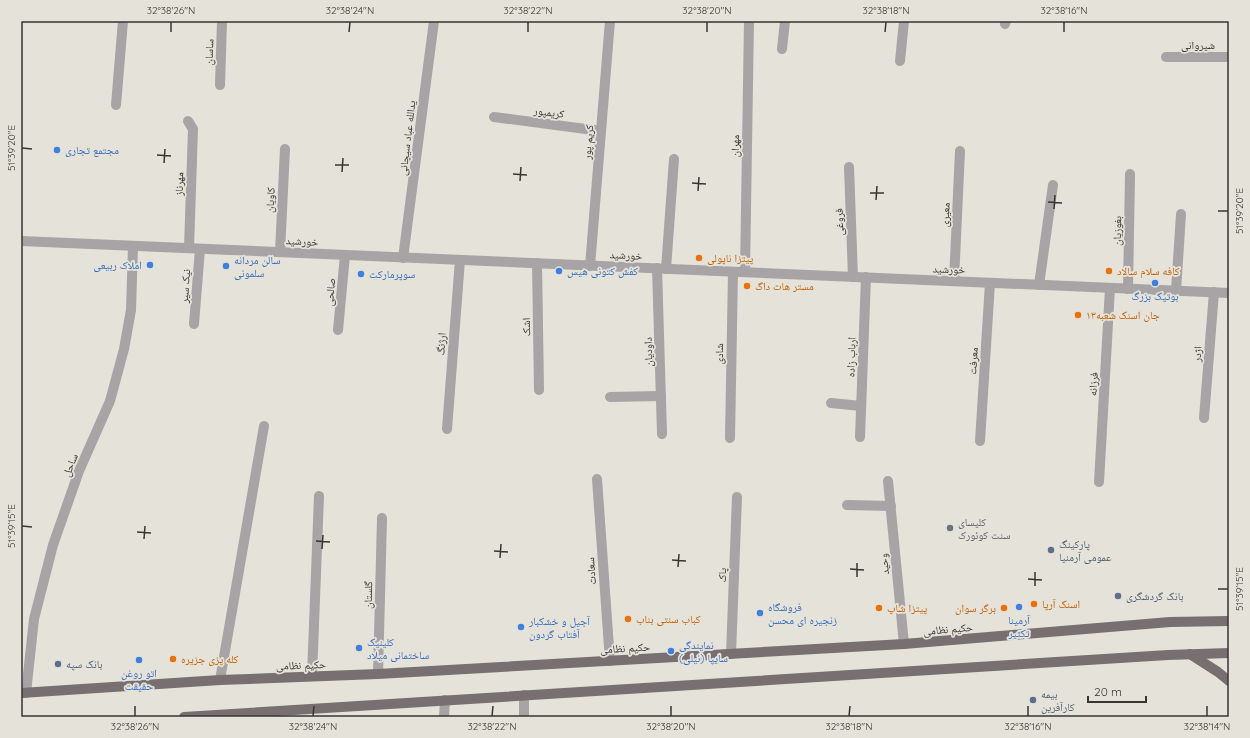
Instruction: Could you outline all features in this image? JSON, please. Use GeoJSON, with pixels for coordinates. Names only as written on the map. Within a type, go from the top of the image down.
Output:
{"type":"FeatureCollection","features":[{"type":"Feature","properties":{"kind":"main road","name":"حکیم نظامی"},"geometry":{"type":"LineString","coordinates":[[24,693],[220,680],[378,674],[904,644],[1170,622],[1229,621]]}},
{"type":"Feature","properties":{"kind":"main road"},"geometry":{"type":"LineString","coordinates":[[184,717],[272,714],[445,700],[1190,654],[1229,653]]}},
{"type":"Feature","properties":{"kind":"main road"},"geometry":{"type":"LineString","coordinates":[[1190,654],[1229,681]]}},
{"type":"Feature","properties":{"kind":"street"},"geometry":{"type":"LineString","coordinates":[[116,105],[123,21]]}},
{"type":"Feature","properties":{"kind":"street","name":"ساسان"},"geometry":{"type":"LineString","coordinates":[[220,85],[222,21]]}},
{"type":"Feature","properties":{"kind":"street","name":"یدالله عباد سیچانی"},"geometry":{"type":"LineString","coordinates":[[403,258],[434,21]]}},
{"type":"Feature","properties":{"kind":"street","name":"کریم پور"},"geometry":{"type":"LineString","coordinates":[[590,266],[610,21]]}},
{"type":"Feature","properties":{"kind":"street","name":"مهران"},"geometry":{"type":"LineString","coordinates":[[745,272],[749,21]]}},
{"type":"Feature","properties":{"kind":"street"},"geometry":{"type":"LineString","coordinates":[[782,49],[785,21]]}},
{"type":"Feature","properties":{"kind":"street"},"geometry":{"type":"LineString","coordinates":[[900,60],[904,21]]}},
{"type":"Feature","properties":{"kind":"street","name":"شیروانی"},"geometry":{"type":"LineString","coordinates":[[1166,57],[1229,57]]}},
{"type":"Feature","properties":{"kind":"street","name":"کریمپور"},"geometry":{"type":"LineString","coordinates":[[494,117],[601,131]]}},
{"type":"Feature","properties":{"kind":"street","name":"مهرناز"},"geometry":{"type":"LineString","coordinates":[[188,122],[193,129],[189,248]]}},
{"type":"Feature","properties":{"kind":"street","name":"کاویان"},"geometry":{"type":"LineString","coordinates":[[280,252],[285,149]]}},
{"type":"Feature","properties":{"kind":"street","name":"معیری"},"geometry":{"type":"LineString","coordinates":[[954,281],[960,151]]}},
{"type":"Feature","properties":{"kind":"street","name":"داودیان"},"geometry":{"type":"LineString","coordinates":[[662,434],[662,269],[674,159]]}},
{"type":"Feature","properties":{"kind":"street","name":"فروغی"},"geometry":{"type":"LineString","coordinates":[[849,167],[854,277]]}},
{"type":"Feature","properties":{"kind":"street","name":"بغوزیان"},"geometry":{"type":"LineString","coordinates":[[1128,289],[1130,174]]}},
{"type":"Feature","properties":{"kind":"street"},"geometry":{"type":"LineString","coordinates":[[1039,285],[1053,185]]}},
{"type":"Feature","properties":{"kind":"street"},"geometry":{"type":"LineString","coordinates":[[1176,291],[1181,214]]}},
{"type":"Feature","properties":{"kind":"street","name":"خورشید"},"geometry":{"type":"LineString","coordinates":[[21,241],[1229,293]]}},
{"type":"Feature","properties":{"kind":"street","name":"ساحل"},"geometry":{"type":"LineString","coordinates":[[24,693],[34,619],[53,545],[79,471],[110,401],[124,348],[131,310],[133,246]]}},
{"type":"Feature","properties":{"kind":"street","name":"نیک سیر"},"geometry":{"type":"LineString","coordinates":[[194,324],[200,249]]}},
{"type":"Feature","properties":{"kind":"street","name":"صالحی"},"geometry":{"type":"LineString","coordinates":[[338,330],[345,255]]}},
{"type":"Feature","properties":{"kind":"street","name":"ارژنگ"},"geometry":{"type":"LineString","coordinates":[[447,429],[460,260]]}},
{"type":"Feature","properties":{"kind":"street","name":"اشک"},"geometry":{"type":"LineString","coordinates":[[537,263],[539,390]]}},
{"type":"Feature","properties":{"kind":"street","name":"شادی"},"geometry":{"type":"LineString","coordinates":[[730,438],[733,272]]}},
{"type":"Feature","properties":{"kind":"street","name":"ارباب زاده"},"geometry":{"type":"LineString","coordinates":[[860,437],[866,278]]}},
{"type":"Feature","properties":{"kind":"street","name":"معرفت"},"geometry":{"type":"LineString","coordinates":[[980,441],[990,283]]}},
{"type":"Feature","properties":{"kind":"street","name":"فرزانه"},"geometry":{"type":"LineString","coordinates":[[1099,482],[1110,288]]}},
{"type":"Feature","properties":{"kind":"street","name":"اژدر"},"geometry":{"type":"LineString","coordinates":[[1204,418],[1214,292]]}},
{"type":"Feature","properties":{"kind":"street"},"geometry":{"type":"LineString","coordinates":[[610,397],[661,396]]}},
{"type":"Feature","properties":{"kind":"street"},"geometry":{"type":"LineString","coordinates":[[831,403],[861,406]]}},
{"type":"Feature","properties":{"kind":"street"},"geometry":{"type":"LineString","coordinates":[[220,680],[264,426]]}},
{"type":"Feature","properties":{"kind":"street","name":"سعادت"},"geometry":{"type":"LineString","coordinates":[[597,479],[610,661]]}},
{"type":"Feature","properties":{"kind":"street","name":"وحید"},"geometry":{"type":"LineString","coordinates":[[888,481],[904,644]]}},
{"type":"Feature","properties":{"kind":"street"},"geometry":{"type":"LineString","coordinates":[[312,676],[319,496]]}},
{"type":"Feature","properties":{"kind":"street","name":"پاک"},"geometry":{"type":"LineString","coordinates":[[730,654],[737,496]]}},
{"type":"Feature","properties":{"kind":"street"},"geometry":{"type":"LineString","coordinates":[[847,505],[891,506]]}},
{"type":"Feature","properties":{"kind":"street","name":"گلستان"},"geometry":{"type":"LineString","coordinates":[[378,674],[382,518]]}},
{"type":"Feature","properties":{"kind":"street"},"geometry":{"type":"LineString","coordinates":[[524,695],[524,717]]}},
{"type":"Feature","properties":{"kind":"street"},"geometry":{"type":"LineString","coordinates":[[444,717],[445,700]]}},
{"type":"Feature","properties":{"kind":"place","name":"مجتمع تجاری"},"geometry":{"type":"Point","coordinates":[57,150]}},
{"type":"Feature","properties":{"kind":"place","name":"پیتزا ناپولی"},"geometry":{"type":"Point","coordinates":[699,258]}},
{"type":"Feature","properties":{"kind":"place","name":"املاک ربیعی"},"geometry":{"type":"Point","coordinates":[150,265]}},
{"type":"Feature","properties":{"kind":"place","name":"سالن مردانه سلمونی"},"geometry":{"type":"Point","coordinates":[226,266]}},
{"type":"Feature","properties":{"kind":"place","name":"کفش کتونی هیس"},"geometry":{"type":"Point","coordinates":[559,271]}},
{"type":"Feature","properties":{"kind":"place","name":"کافه سلام سالاد"},"geometry":{"type":"Point","coordinates":[1109,271]}},
{"type":"Feature","properties":{"kind":"place","name":"سوپرمارکت"},"geometry":{"type":"Point","coordinates":[361,274]}},
{"type":"Feature","properties":{"kind":"place","name":"بوتیک بزرگ"},"geometry":{"type":"Point","coordinates":[1155,283]}},
{"type":"Feature","properties":{"kind":"place","name":"مستر هات داگ"},"geometry":{"type":"Point","coordinates":[747,286]}},
{"type":"Feature","properties":{"kind":"place","name":"جان اسنک شعبه۱۳"},"geometry":{"type":"Point","coordinates":[1078,315]}},
{"type":"Feature","properties":{"kind":"place","name":"کلیسای سنت کوئورک"},"geometry":{"type":"Point","coordinates":[950,528]}},
{"type":"Feature","properties":{"kind":"place","name":"پارکینگ عمومی آرمنیا"},"geometry":{"type":"Point","coordinates":[1051,550]}},
{"type":"Feature","properties":{"kind":"place","name":"بانک گردشگری"},"geometry":{"type":"Point","coordinates":[1118,596]}},
{"type":"Feature","properties":{"kind":"place","name":"اسنک آرپا"},"geometry":{"type":"Point","coordinates":[1034,604]}},
{"type":"Feature","properties":{"kind":"place","name":"آرمینا تکثیر"},"geometry":{"type":"Point","coordinates":[1019,607]}},
{"type":"Feature","properties":{"kind":"place","name":"پیتزا شاپ"},"geometry":{"type":"Point","coordinates":[879,608]}},
{"type":"Feature","properties":{"kind":"place","name":"برگر سوان"},"geometry":{"type":"Point","coordinates":[1004,608]}},
{"type":"Feature","properties":{"kind":"place","name":"فروشگاه زنجیره ای محسن"},"geometry":{"type":"Point","coordinates":[760,613]}},
{"type":"Feature","properties":{"kind":"place","name":"کباب سنتی بناب"},"geometry":{"type":"Point","coordinates":[628,619]}},
{"type":"Feature","properties":{"kind":"place","name":"آجیل و خشکبار آفتاب گردون"},"geometry":{"type":"Point","coordinates":[521,627]}},
{"type":"Feature","properties":{"kind":"place","name":"کلینیک ساختمانی میلاد"},"geometry":{"type":"Point","coordinates":[359,648]}},
{"type":"Feature","properties":{"kind":"place","name":"نمایندگی سایپا (نیلی)"},"geometry":{"type":"Point","coordinates":[671,651]}},
{"type":"Feature","properties":{"kind":"place","name":"کله پزی جزیره"},"geometry":{"type":"Point","coordinates":[173,659]}},
{"type":"Feature","properties":{"kind":"place","name":"اتو روغن حقیقت"},"geometry":{"type":"Point","coordinates":[139,660]}},
{"type":"Feature","properties":{"kind":"place","name":"بانک سپه"},"geometry":{"type":"Point","coordinates":[58,664]}},
{"type":"Feature","properties":{"kind":"place","name":"بیمه کارآفرین"},"geometry":{"type":"Point","coordinates":[1033,700]}}]}
